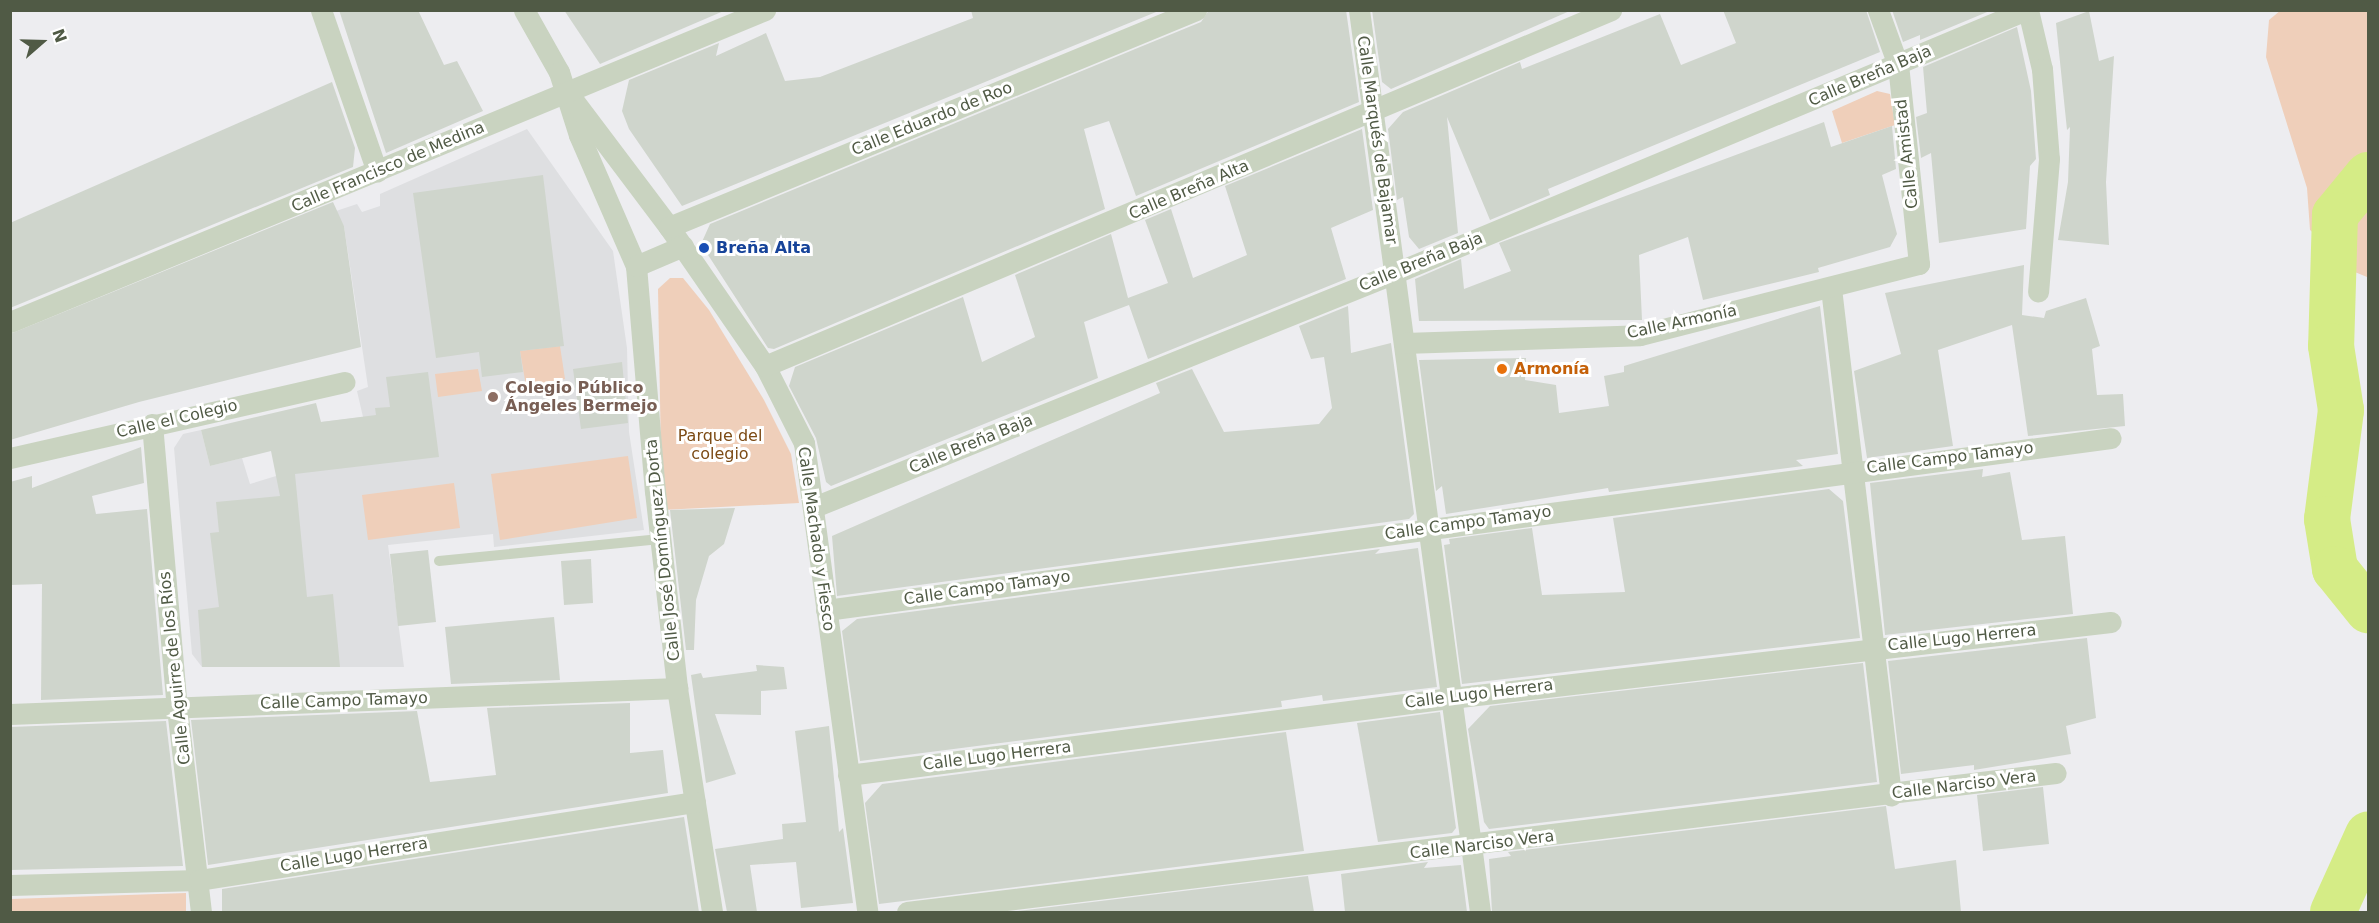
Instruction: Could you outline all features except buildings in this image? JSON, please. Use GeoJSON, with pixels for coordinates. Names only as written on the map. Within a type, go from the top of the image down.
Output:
{"type":"FeatureCollection","features":[{"type":"Feature","properties":{"kind":"street"},"geometry":{"type":"LineString","coordinates":[[321,10],[377,172]]}},
{"type":"Feature","properties":{"kind":"street"},"geometry":{"type":"LineString","coordinates":[[524,10],[567,92]]}},
{"type":"Feature","properties":{"kind":"street","name":"Calle Eduardo de Roo"},"geometry":{"type":"LineString","coordinates":[[669,226],[1196,10]]}},
{"type":"Feature","properties":{"kind":"street","name":"Calle Marqués de Bajamar"},"geometry":{"type":"LineString","coordinates":[[1359,10],[1480,912]]}},
{"type":"Feature","properties":{"kind":"street","name":"Calle Breña Alta"},"geometry":{"type":"LineString","coordinates":[[765,366],[1372,114],[1611,10]]}},
{"type":"Feature","properties":{"kind":"street","name":"Calle Amistad"},"geometry":{"type":"LineString","coordinates":[[1878,10],[1898,65],[1919,264]]}},
{"type":"Feature","properties":{"kind":"street"},"geometry":{"type":"LineString","coordinates":[[2027,10],[2042,69],[2049,159],[2038,292]]}},
{"type":"Feature","properties":{"kind":"street","name":"Calle Breña Baja"},"geometry":{"type":"LineString","coordinates":[[814,507],[1395,273],[2027,10]]}},
{"type":"Feature","properties":{"kind":"street","name":"Calle Francisco de Medina"},"geometry":{"type":"LineString","coordinates":[[10,322],[377,172],[753,13]]}},
{"type":"Feature","properties":{"kind":"street","name":"Calle Machado y Fiesco"},"geometry":{"type":"LineString","coordinates":[[567,92],[669,226],[765,366],[804,443],[867,912]]}},
{"type":"Feature","properties":{"kind":"street","name":"Calle José Domínguez Dorta"},"geometry":{"type":"LineString","coordinates":[[567,92],[579,135],[636,266],[660,539],[677,688],[712,912]]}},
{"type":"Feature","properties":{"kind":"street"},"geometry":{"type":"LineString","coordinates":[[636,266],[683,246]]}},
{"type":"Feature","properties":{"kind":"street","name":"Calle Armonía"},"geometry":{"type":"LineString","coordinates":[[1404,343],[1640,335],[1919,264]]}},
{"type":"Feature","properties":{"kind":"street"},"geometry":{"type":"LineString","coordinates":[[1831,288],[1890,795]]}},
{"type":"Feature","properties":{"kind":"street","name":"Calle el Colegio"},"geometry":{"type":"LineString","coordinates":[[10,458],[344,382]]}},
{"type":"Feature","properties":{"kind":"street","name":"Calle Aguirre de los Ríos"},"geometry":{"type":"LineString","coordinates":[[152,424],[177,708],[199,879],[201,912]]}},
{"type":"Feature","properties":{"kind":"street","name":"Calle Campo Tamayo"},"geometry":{"type":"LineString","coordinates":[[826,610],[1852,470],[2111,438]]}},
{"type":"Feature","properties":{"kind":"street","name":"Calle Lugo Herrera"},"geometry":{"type":"LineString","coordinates":[[848,775],[1451,698],[1873,647],[2111,622]]}},
{"type":"Feature","properties":{"kind":"street","name":"Calle Campo Tamayo"},"geometry":{"type":"LineString","coordinates":[[10,714],[677,688]]}},
{"type":"Feature","properties":{"kind":"street","name":"Calle Narciso Vera"},"geometry":{"type":"LineString","coordinates":[[907,912],[1471,846],[2056,773]]}},
{"type":"Feature","properties":{"kind":"street","name":"Calle Lugo Herrera"},"geometry":{"type":"LineString","coordinates":[[10,885],[199,879],[694,802]]}},
{"type":"Feature","properties":{"kind":"lane"},"geometry":{"type":"LineString","coordinates":[[439,561],[660,539]]}},
{"type":"Feature","properties":{"kind":"shaded area","name":"Colegio Público Ángeles Bermejo"},"geometry":{"type":"Polygon","coordinates":[[[527,129],[613,251],[627,348],[629,432],[644,530],[494,547],[493,534],[388,545],[404,667],[202,667],[192,654],[174,448],[183,434],[201,430],[210,466],[242,458],[250,484],[276,476],[321,422],[363,417],[357,391],[368,387],[344,226],[336,211],[357,204],[362,212],[380,206],[380,194],[527,129]]]}},
{"type":"Feature","properties":{"kind":"green space"},"geometry":{"type":"Polygon","coordinates":[[[2281,10],[2368,11],[2367,277],[2350,270],[2341,256],[2310,230],[2307,188],[2266,57],[2269,20],[2281,10]]]}},
{"type":"Feature","properties":{"kind":"green space"},"geometry":{"type":"Polygon","coordinates":[[[1877,91],[1890,94],[1895,125],[1842,143],[1832,111],[1877,91]]]}},
{"type":"Feature","properties":{"kind":"green space","name":"Parque del colegio"},"geometry":{"type":"Polygon","coordinates":[[[670,278],[683,278],[709,310],[764,400],[791,454],[799,503],[662,510],[658,289],[670,278]]]}},
{"type":"Feature","properties":{"kind":"green space"},"geometry":{"type":"Polygon","coordinates":[[[560,346],[565,379],[526,386],[520,351],[560,346]]]}},
{"type":"Feature","properties":{"kind":"green space"},"geometry":{"type":"Polygon","coordinates":[[[478,369],[482,391],[438,397],[435,374],[478,369]]]}},
{"type":"Feature","properties":{"kind":"green space"},"geometry":{"type":"Polygon","coordinates":[[[628,456],[637,518],[500,540],[491,474],[628,456]]]}},
{"type":"Feature","properties":{"kind":"green space"},"geometry":{"type":"Polygon","coordinates":[[[454,483],[460,528],[368,540],[362,495],[454,483]]]}},
{"type":"Feature","properties":{"kind":"green space"},"geometry":{"type":"Polygon","coordinates":[[[186,893],[186,912],[11,912],[11,899],[186,893]]]}},
{"type":"Feature","properties":{"kind":"waterway"},"geometry":{"type":"LineString","coordinates":[[2368,175],[2335,215],[2331,346],[2341,410],[2327,519],[2335,569],[2368,610]]}},
{"type":"Feature","properties":{"kind":"waterway"},"geometry":{"type":"LineString","coordinates":[[2333,912],[2368,835]]}},
{"type":"Feature","properties":{"kind":"place","name":"Breña Alta"},"geometry":{"type":"Point","coordinates":[704,248]}},
{"type":"Feature","properties":{"kind":"place","name":"Armonía"},"geometry":{"type":"Point","coordinates":[1502,369]}},
{"type":"Feature","properties":{"kind":"place","name":"Colegio Público Ángeles Bermejo"},"geometry":{"type":"Point","coordinates":[493,397]}}]}
